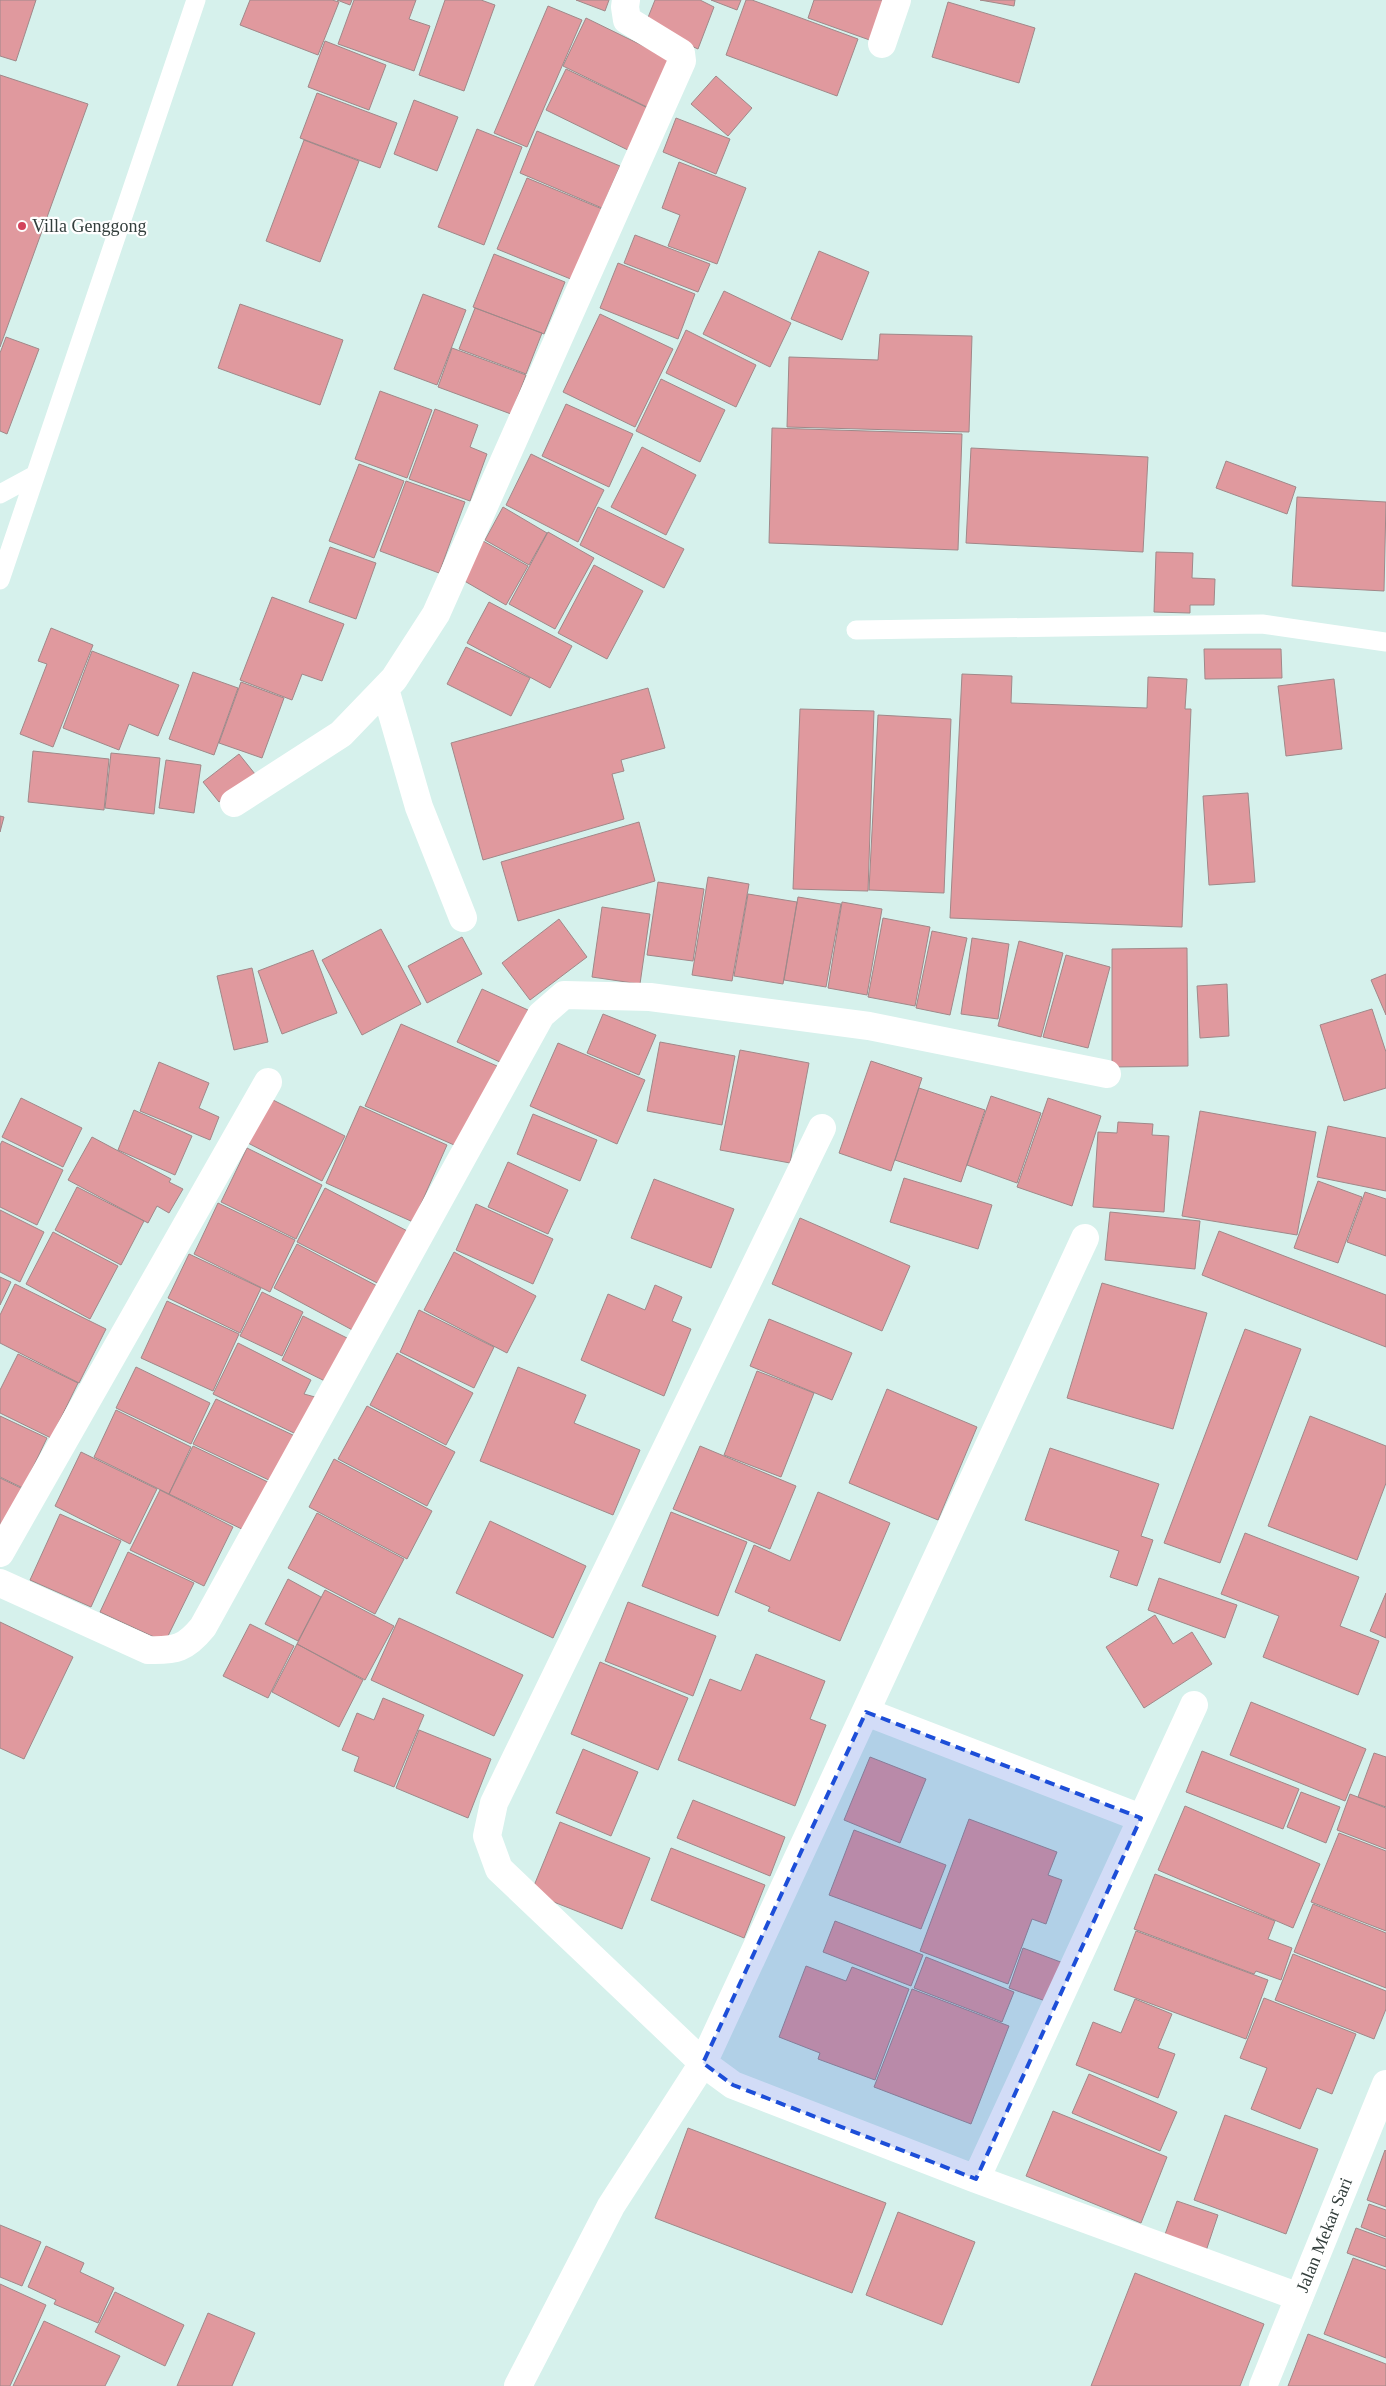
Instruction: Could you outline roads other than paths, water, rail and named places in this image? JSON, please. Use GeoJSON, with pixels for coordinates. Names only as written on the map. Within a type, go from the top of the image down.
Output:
{"type":"FeatureCollection","features":[{"type":"Feature","properties":{"kind":"street"},"geometry":{"type":"LineString","coordinates":[[234,802],[342,734],[394,679],[436,614],[682,61],[681,53],[627,20],[626,0]]}},
{"type":"Feature","properties":{"kind":"street"},"geometry":{"type":"LineString","coordinates":[[882,44],[897,0]]}},
{"type":"Feature","properties":{"kind":"street"},"geometry":{"type":"LineString","coordinates":[[385,689],[419,807],[463,918]]}},
{"type":"Feature","properties":{"kind":"street"},"geometry":{"type":"LineString","coordinates":[[0,1583],[148,1650],[169,1651],[190,1643],[203,1627],[541,1016],[564,995],[650,997],[870,1026],[1107,1074]]}},
{"type":"Feature","properties":{"kind":"street"},"geometry":{"type":"LineString","coordinates":[[0,1553],[268,1082]]}},
{"type":"Feature","properties":{"kind":"street"},"geometry":{"type":"LineString","coordinates":[[822,1128],[494,1802],[487,1836],[499,1869],[703,2064],[733,2085],[976,2179],[1299,2297]]}},
{"type":"Feature","properties":{"kind":"street"},"geometry":{"type":"LineString","coordinates":[[518,2386],[611,2206],[703,2064],[1085,1238]]}},
{"type":"Feature","properties":{"kind":"street"},"geometry":{"type":"LineString","coordinates":[[976,2179],[1194,1705]]}},
{"type":"Feature","properties":{"kind":"street"},"geometry":{"type":"LineString","coordinates":[[866,1712],[1141,1818]]}},
{"type":"Feature","properties":{"kind":"street","name":"Jalan Mekar Sari"},"geometry":{"type":"LineString","coordinates":[[1263,2386],[1299,2297],[1378,2129],[1386,2084]]}},
{"type":"Feature","properties":{"kind":"lane"},"geometry":{"type":"LineString","coordinates":[[0,580],[196,0]]}},
{"type":"Feature","properties":{"kind":"lane"},"geometry":{"type":"LineString","coordinates":[[0,494],[35,475]]}},
{"type":"Feature","properties":{"kind":"lane"},"geometry":{"type":"LineString","coordinates":[[856,630],[1262,624],[1386,642]]}},
{"type":"Feature","properties":{"kind":"place","name":"Villa Genggong"},"geometry":{"type":"Point","coordinates":[22,226]}}]}
